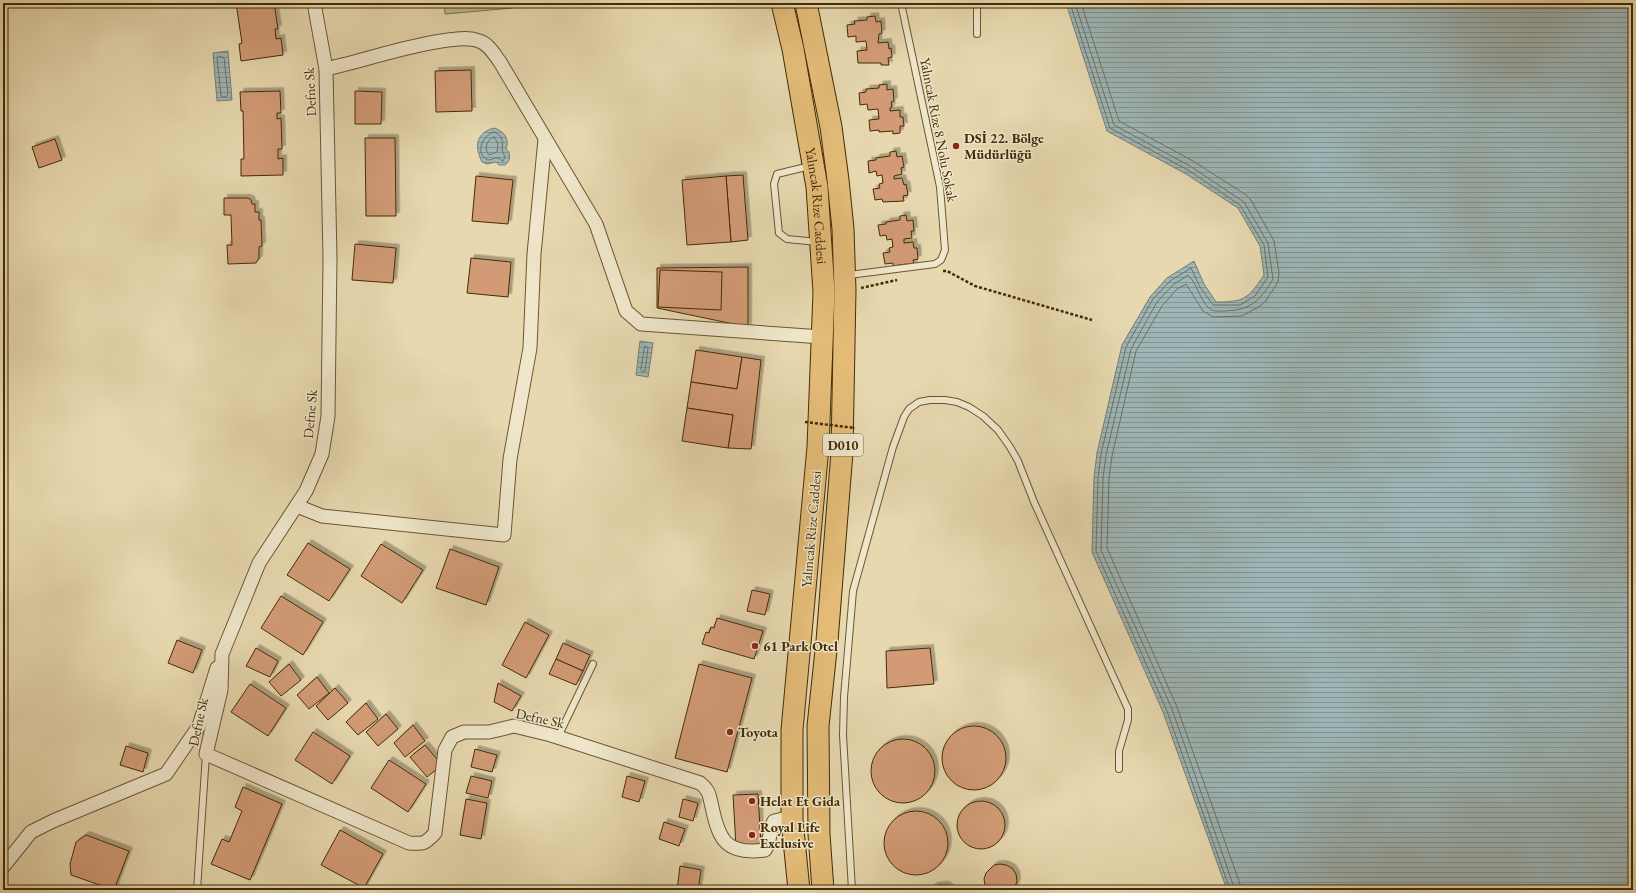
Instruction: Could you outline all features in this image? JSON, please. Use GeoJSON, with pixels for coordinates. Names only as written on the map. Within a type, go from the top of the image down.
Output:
{"type":"FeatureCollection","features":[{"type":"Feature","properties":{"kind":"highway","name":"Yalıncak Rize Caddesi"},"geometry":{"type":"LineString","coordinates":[[782,3],[793,49],[813,165],[824,292],[818,447],[792,730],[792,817],[799,890]]}},
{"type":"Feature","properties":{"kind":"highway","name":"Yalıncak Rize Caddesi"},"geometry":{"type":"LineString","coordinates":[[806,3],[832,135],[843,229],[845,276],[842,452],[828,633],[818,726],[819,834],[823,890]]}},
{"type":"Feature","properties":{"kind":"street","name":"Defne Sk"},"geometry":{"type":"LineString","coordinates":[[314,3],[326,69],[330,257],[328,416],[322,454],[306,491],[259,563],[222,654],[221,690],[206,754],[409,843],[422,844],[427,842],[435,832],[445,750],[452,737],[464,732],[489,732],[514,726],[558,737],[700,783],[708,789],[717,828],[724,842],[738,850],[752,852],[765,850],[769,844],[770,830],[774,821],[792,817]]}},
{"type":"Feature","properties":{"kind":"street"},"geometry":{"type":"LineString","coordinates":[[326,69],[353,63],[422,43],[467,38],[479,41],[488,46],[500,62],[596,224],[626,311],[641,324],[822,337]]}},
{"type":"Feature","properties":{"kind":"street"},"geometry":{"type":"LineString","coordinates":[[297,506],[322,516],[504,535],[510,460],[530,348],[534,254],[545,139]]}},
{"type":"Feature","properties":{"kind":"street"},"geometry":{"type":"LineString","coordinates":[[3,867],[31,832],[53,821],[166,774],[199,726],[222,654]]}},
{"type":"Feature","properties":{"kind":"lane","name":"Yalıncak Rize 8 Nolu Sokak"},"geometry":{"type":"LineString","coordinates":[[845,276],[935,264],[941,260],[945,250],[940,187],[901,3]]}},
{"type":"Feature","properties":{"kind":"lane"},"geometry":{"type":"LineString","coordinates":[[977,3],[978,34]]}},
{"type":"Feature","properties":{"kind":"lane"},"geometry":{"type":"LineString","coordinates":[[813,165],[777,174],[774,184],[779,233],[787,239],[820,242]]}},
{"type":"Feature","properties":{"kind":"lane"},"geometry":{"type":"LineString","coordinates":[[852,890],[843,735],[844,697],[853,591],[893,447],[909,409],[919,402],[945,400],[957,402],[970,407],[998,430],[1018,461],[1034,502],[1128,709],[1128,720],[1119,751],[1119,769]]}},
{"type":"Feature","properties":{"kind":"lane"},"geometry":{"type":"LineString","coordinates":[[558,737],[593,664]]}},
{"type":"Feature","properties":{"kind":"lane"},"geometry":{"type":"LineString","coordinates":[[197,890],[206,754]]}},
{"type":"Feature","properties":{"kind":"path"},"geometry":{"type":"LineString","coordinates":[[940,272],[947,271],[975,286],[1092,320]]}},
{"type":"Feature","properties":{"kind":"path"},"geometry":{"type":"LineString","coordinates":[[863,287],[902,279]]}},
{"type":"Feature","properties":{"kind":"path"},"geometry":{"type":"LineString","coordinates":[[805,422],[855,428]]}},
{"type":"Feature","properties":{"kind":"green space"},"geometry":{"type":"Polygon","coordinates":[[[444,3],[512,3],[513,8],[445,14],[444,3]]]}},
{"type":"Feature","properties":{"kind":"water"},"geometry":{"type":"Polygon","coordinates":[[[1066,3],[1633,3],[1633,890],[1227,890],[1163,712],[1092,552],[1094,477],[1097,453],[1122,345],[1150,297],[1167,278],[1194,261],[1204,284],[1216,302],[1233,301],[1244,298],[1254,289],[1264,275],[1260,246],[1238,208],[1186,174],[1107,131],[1066,3]]]}},
{"type":"Feature","properties":{"kind":"water"},"geometry":{"type":"Polygon","coordinates":[[[228,51],[232,100],[217,101],[213,53],[228,51]]]}},
{"type":"Feature","properties":{"kind":"water"},"geometry":{"type":"Polygon","coordinates":[[[494,128],[501,131],[507,139],[506,149],[509,152],[509,161],[505,165],[499,165],[496,162],[487,164],[482,162],[479,156],[478,141],[480,137],[483,133],[494,128]]]}},
{"type":"Feature","properties":{"kind":"water"},"geometry":{"type":"Polygon","coordinates":[[[640,341],[653,343],[648,377],[636,375],[640,341]]]}},
{"type":"Feature","properties":{"kind":"building"},"geometry":{"type":"Polygon","coordinates":[[[236,3],[274,3],[278,29],[275,29],[276,39],[281,38],[283,55],[241,61],[239,44],[242,43],[236,3]]]}},
{"type":"Feature","properties":{"kind":"building"},"geometry":{"type":"Polygon","coordinates":[[[875,16],[876,22],[881,21],[882,33],[879,34],[878,43],[888,42],[889,49],[891,48],[892,57],[888,58],[889,65],[881,65],[881,63],[858,63],[857,51],[867,50],[866,41],[856,42],[856,36],[848,37],[847,25],[855,24],[854,21],[867,20],[867,17],[875,16]]]}},
{"type":"Feature","properties":{"kind":"building"},"geometry":{"type":"Polygon","coordinates":[[[471,70],[472,111],[436,112],[435,71],[471,70]]]}},
{"type":"Feature","properties":{"kind":"building"},"geometry":{"type":"Polygon","coordinates":[[[887,84],[887,90],[893,89],[894,101],[891,102],[892,107],[890,108],[890,111],[900,110],[900,117],[903,117],[904,126],[900,126],[900,133],[893,134],[893,131],[879,132],[879,130],[870,131],[869,120],[879,119],[878,109],[868,110],[867,104],[860,105],[859,93],[866,92],[866,89],[879,88],[879,85],[887,84]]]}},
{"type":"Feature","properties":{"kind":"building"},"geometry":{"type":"Polygon","coordinates":[[[280,91],[281,113],[277,113],[277,119],[281,118],[282,149],[278,149],[278,159],[283,158],[283,175],[241,176],[241,159],[244,159],[243,111],[241,111],[240,92],[280,91]]]}},
{"type":"Feature","properties":{"kind":"building"},"geometry":{"type":"Polygon","coordinates":[[[355,91],[382,92],[381,124],[355,124],[355,91]]]}},
{"type":"Feature","properties":{"kind":"building"},"geometry":{"type":"Polygon","coordinates":[[[365,138],[395,138],[396,216],[366,216],[365,138]]]}},
{"type":"Feature","properties":{"kind":"building"},"geometry":{"type":"Polygon","coordinates":[[[55,139],[62,160],[39,168],[32,147],[55,139]]]}},
{"type":"Feature","properties":{"kind":"building"},"geometry":{"type":"Polygon","coordinates":[[[896,151],[897,157],[902,156],[904,167],[901,168],[902,174],[894,176],[894,179],[902,178],[904,185],[906,184],[908,195],[903,196],[904,201],[883,202],[882,199],[875,200],[873,189],[880,188],[879,184],[883,183],[882,175],[877,176],[876,171],[869,173],[868,161],[890,156],[890,152],[896,151]]]}},
{"type":"Feature","properties":{"kind":"building"},"geometry":{"type":"Polygon","coordinates":[[[743,175],[748,240],[731,242],[726,176],[743,175]]]}},
{"type":"Feature","properties":{"kind":"building"},"geometry":{"type":"Polygon","coordinates":[[[476,176],[513,180],[508,224],[472,221],[476,176]]]}},
{"type":"Feature","properties":{"kind":"building"},"geometry":{"type":"Polygon","coordinates":[[[726,176],[731,242],[687,245],[682,180],[726,176]]]}},
{"type":"Feature","properties":{"kind":"building"},"geometry":{"type":"Polygon","coordinates":[[[224,198],[248,198],[251,200],[252,204],[255,204],[255,212],[259,212],[259,220],[261,220],[262,246],[259,247],[259,258],[256,263],[228,264],[227,245],[232,245],[231,215],[224,215],[224,198]]]}},
{"type":"Feature","properties":{"kind":"building"},"geometry":{"type":"Polygon","coordinates":[[[906,215],[907,221],[913,220],[914,231],[911,231],[912,238],[904,239],[904,243],[913,242],[914,248],[917,248],[918,259],[913,260],[914,265],[908,266],[907,264],[893,266],[893,263],[885,264],[883,253],[890,252],[889,248],[893,247],[892,239],[887,240],[886,235],[880,236],[878,225],[900,220],[900,216],[906,215]]]}},
{"type":"Feature","properties":{"kind":"building"},"geometry":{"type":"Polygon","coordinates":[[[355,244],[396,248],[393,283],[352,280],[355,244]]]}},
{"type":"Feature","properties":{"kind":"building"},"geometry":{"type":"Polygon","coordinates":[[[471,258],[511,262],[508,297],[467,293],[471,258]]]}},
{"type":"Feature","properties":{"kind":"building"},"geometry":{"type":"Polygon","coordinates":[[[748,267],[748,327],[657,308],[657,268],[748,267]]]}},
{"type":"Feature","properties":{"kind":"building"},"geometry":{"type":"Polygon","coordinates":[[[660,270],[722,272],[721,310],[658,307],[660,270]]]}},
{"type":"Feature","properties":{"kind":"building"},"geometry":{"type":"Polygon","coordinates":[[[696,350],[742,357],[737,389],[691,382],[696,350]]]}},
{"type":"Feature","properties":{"kind":"building"},"geometry":{"type":"Polygon","coordinates":[[[742,357],[761,360],[751,449],[728,448],[733,415],[687,408],[691,382],[737,389],[742,357]]]}},
{"type":"Feature","properties":{"kind":"building"},"geometry":{"type":"Polygon","coordinates":[[[687,408],[733,415],[728,448],[682,441],[687,408]]]}},
{"type":"Feature","properties":{"kind":"building"},"geometry":{"type":"Polygon","coordinates":[[[308,543],[350,569],[329,601],[287,575],[308,543]]]}},
{"type":"Feature","properties":{"kind":"building"},"geometry":{"type":"Polygon","coordinates":[[[381,544],[423,570],[402,603],[361,576],[381,544]]]}},
{"type":"Feature","properties":{"kind":"building"},"geometry":{"type":"Polygon","coordinates":[[[450,549],[499,567],[486,605],[436,588],[450,549]]]}},
{"type":"Feature","properties":{"kind":"building"},"geometry":{"type":"Polygon","coordinates":[[[752,590],[770,594],[765,615],[747,611],[752,590]]]}},
{"type":"Feature","properties":{"kind":"building"},"geometry":{"type":"Polygon","coordinates":[[[281,596],[323,622],[303,655],[261,628],[281,596]]]}},
{"type":"Feature","properties":{"kind":"building"},"geometry":{"type":"Polygon","coordinates":[[[717,618],[763,631],[754,659],[702,644],[706,632],[709,633],[711,627],[714,628],[717,618]]]}},
{"type":"Feature","properties":{"kind":"building"},"geometry":{"type":"Polygon","coordinates":[[[525,622],[549,635],[526,678],[502,665],[525,622]]]}},
{"type":"Feature","properties":{"kind":"building"},"geometry":{"type":"Polygon","coordinates":[[[177,640],[202,650],[193,673],[168,663],[177,640]]]}},
{"type":"Feature","properties":{"kind":"building"},"geometry":{"type":"Polygon","coordinates":[[[563,643],[590,655],[583,671],[556,659],[563,643]]]}},
{"type":"Feature","properties":{"kind":"building"},"geometry":{"type":"Polygon","coordinates":[[[256,648],[278,661],[270,677],[246,666],[256,648]]]}},
{"type":"Feature","properties":{"kind":"building"},"geometry":{"type":"Polygon","coordinates":[[[930,648],[934,684],[887,688],[886,651],[930,648]]]}},
{"type":"Feature","properties":{"kind":"building"},"geometry":{"type":"Polygon","coordinates":[[[556,659],[583,671],[576,685],[549,674],[556,659]]]}},
{"type":"Feature","properties":{"kind":"building"},"geometry":{"type":"Polygon","coordinates":[[[289,664],[301,680],[281,696],[269,682],[289,664]]]}},
{"type":"Feature","properties":{"kind":"building"},"geometry":{"type":"Polygon","coordinates":[[[699,664],[752,678],[727,772],[675,758],[699,664]]]}},
{"type":"Feature","properties":{"kind":"building"},"geometry":{"type":"Polygon","coordinates":[[[317,677],[329,693],[309,709],[297,695],[317,677]]]}},
{"type":"Feature","properties":{"kind":"building"},"geometry":{"type":"Polygon","coordinates":[[[498,683],[521,696],[512,711],[494,702],[498,683]]]}},
{"type":"Feature","properties":{"kind":"building"},"geometry":{"type":"Polygon","coordinates":[[[250,684],[286,708],[268,736],[231,712],[250,684]]]}},
{"type":"Feature","properties":{"kind":"building"},"geometry":{"type":"Polygon","coordinates":[[[335,688],[348,703],[328,720],[316,706],[335,688]]]}},
{"type":"Feature","properties":{"kind":"building"},"geometry":{"type":"Polygon","coordinates":[[[366,703],[378,719],[358,735],[346,722],[366,703]]]}},
{"type":"Feature","properties":{"kind":"building"},"geometry":{"type":"Polygon","coordinates":[[[386,714],[398,729],[378,746],[366,732],[386,714]]]}},
{"type":"Feature","properties":{"kind":"building"},"geometry":{"type":"Polygon","coordinates":[[[413,725],[425,741],[405,757],[394,743],[413,725]]]}},
{"type":"Feature","properties":{"kind":"building"},"geometry":{"type":"Polygon","coordinates":[[[968,726],[980,726],[997,735],[1004,746],[1006,758],[1004,770],[997,781],[980,790],[968,790],[956,785],[947,776],[942,764],[942,752],[947,740],[956,731],[968,726]]]}},
{"type":"Feature","properties":{"kind":"building"},"geometry":{"type":"Polygon","coordinates":[[[313,732],[350,756],[332,784],[295,760],[313,732]]]}},
{"type":"Feature","properties":{"kind":"building"},"geometry":{"type":"Polygon","coordinates":[[[897,739],[909,739],[926,748],[933,759],[935,771],[933,783],[926,794],[909,803],[897,803],[885,798],[876,789],[871,777],[871,765],[876,753],[885,744],[897,739]]]}},
{"type":"Feature","properties":{"kind":"building"},"geometry":{"type":"Polygon","coordinates":[[[425,745],[442,765],[427,777],[410,757],[425,745]]]}},
{"type":"Feature","properties":{"kind":"building"},"geometry":{"type":"Polygon","coordinates":[[[126,746],[148,753],[143,772],[120,765],[126,746]]]}},
{"type":"Feature","properties":{"kind":"building"},"geometry":{"type":"Polygon","coordinates":[[[475,749],[497,755],[492,772],[471,767],[475,749]]]}},
{"type":"Feature","properties":{"kind":"building"},"geometry":{"type":"Polygon","coordinates":[[[389,760],[426,784],[408,812],[371,788],[389,760]]]}},
{"type":"Feature","properties":{"kind":"building"},"geometry":{"type":"Polygon","coordinates":[[[471,776],[492,781],[488,798],[466,793],[471,776]]]}},
{"type":"Feature","properties":{"kind":"building"},"geometry":{"type":"Polygon","coordinates":[[[627,776],[645,781],[639,802],[622,797],[627,776]]]}},
{"type":"Feature","properties":{"kind":"building"},"geometry":{"type":"Polygon","coordinates":[[[243,787],[282,804],[250,880],[211,864],[222,839],[229,842],[242,811],[235,807],[243,787]]]}},
{"type":"Feature","properties":{"kind":"building"},"geometry":{"type":"Polygon","coordinates":[[[758,794],[761,845],[736,847],[733,795],[758,794]]]}},
{"type":"Feature","properties":{"kind":"building"},"geometry":{"type":"Polygon","coordinates":[[[466,799],[487,803],[481,839],[460,835],[466,799]]]}},
{"type":"Feature","properties":{"kind":"building"},"geometry":{"type":"Polygon","coordinates":[[[683,799],[698,803],[693,821],[679,817],[683,799]]]}},
{"type":"Feature","properties":{"kind":"building"},"geometry":{"type":"Polygon","coordinates":[[[981,801],[990,803],[998,808],[1003,816],[1005,825],[1003,834],[998,842],[990,847],[981,849],[972,847],[964,842],[959,834],[957,825],[959,816],[964,808],[972,803],[981,801]]]}},
{"type":"Feature","properties":{"kind":"building"},"geometry":{"type":"Polygon","coordinates":[[[910,811],[922,811],[939,820],[946,831],[948,843],[946,855],[939,866],[922,875],[910,875],[898,870],[889,861],[884,849],[884,837],[889,825],[898,816],[910,811]]]}},
{"type":"Feature","properties":{"kind":"building"},"geometry":{"type":"Polygon","coordinates":[[[664,822],[685,829],[679,846],[659,839],[664,822]]]}},
{"type":"Feature","properties":{"kind":"building"},"geometry":{"type":"Polygon","coordinates":[[[340,830],[383,854],[364,888],[321,865],[340,830]]]}},
{"type":"Feature","properties":{"kind":"building"},"geometry":{"type":"Polygon","coordinates":[[[86,835],[129,851],[114,890],[71,875],[70,864],[76,842],[86,835]]]}},
{"type":"Feature","properties":{"kind":"building"},"geometry":{"type":"Polygon","coordinates":[[[1000,864],[1012,868],[1016,874],[1017,881],[1014,890],[987,890],[984,879],[986,873],[994,865],[1000,864]]]}},
{"type":"Feature","properties":{"kind":"building"},"geometry":{"type":"Polygon","coordinates":[[[680,866],[701,870],[698,890],[677,890],[680,866]]]}},
{"type":"Feature","properties":{"kind":"building"},"geometry":{"type":"Polygon","coordinates":[[[946,885],[953,890],[928,890],[934,886],[946,885]]]}},
{"type":"Feature","properties":{"kind":"place","name":"DSİ 22. Bölge Müdürlüğü"},"geometry":{"type":"Point","coordinates":[956,146]}},
{"type":"Feature","properties":{"kind":"place","name":"61 Park Otel"},"geometry":{"type":"Point","coordinates":[755,646]}},
{"type":"Feature","properties":{"kind":"place","name":"Toyota"},"geometry":{"type":"Point","coordinates":[730,732]}},
{"type":"Feature","properties":{"kind":"place","name":"Helat Et Gida"},"geometry":{"type":"Point","coordinates":[752,801]}},
{"type":"Feature","properties":{"kind":"place","name":"Royal Life Exclusive"},"geometry":{"type":"Point","coordinates":[752,835]}}]}
